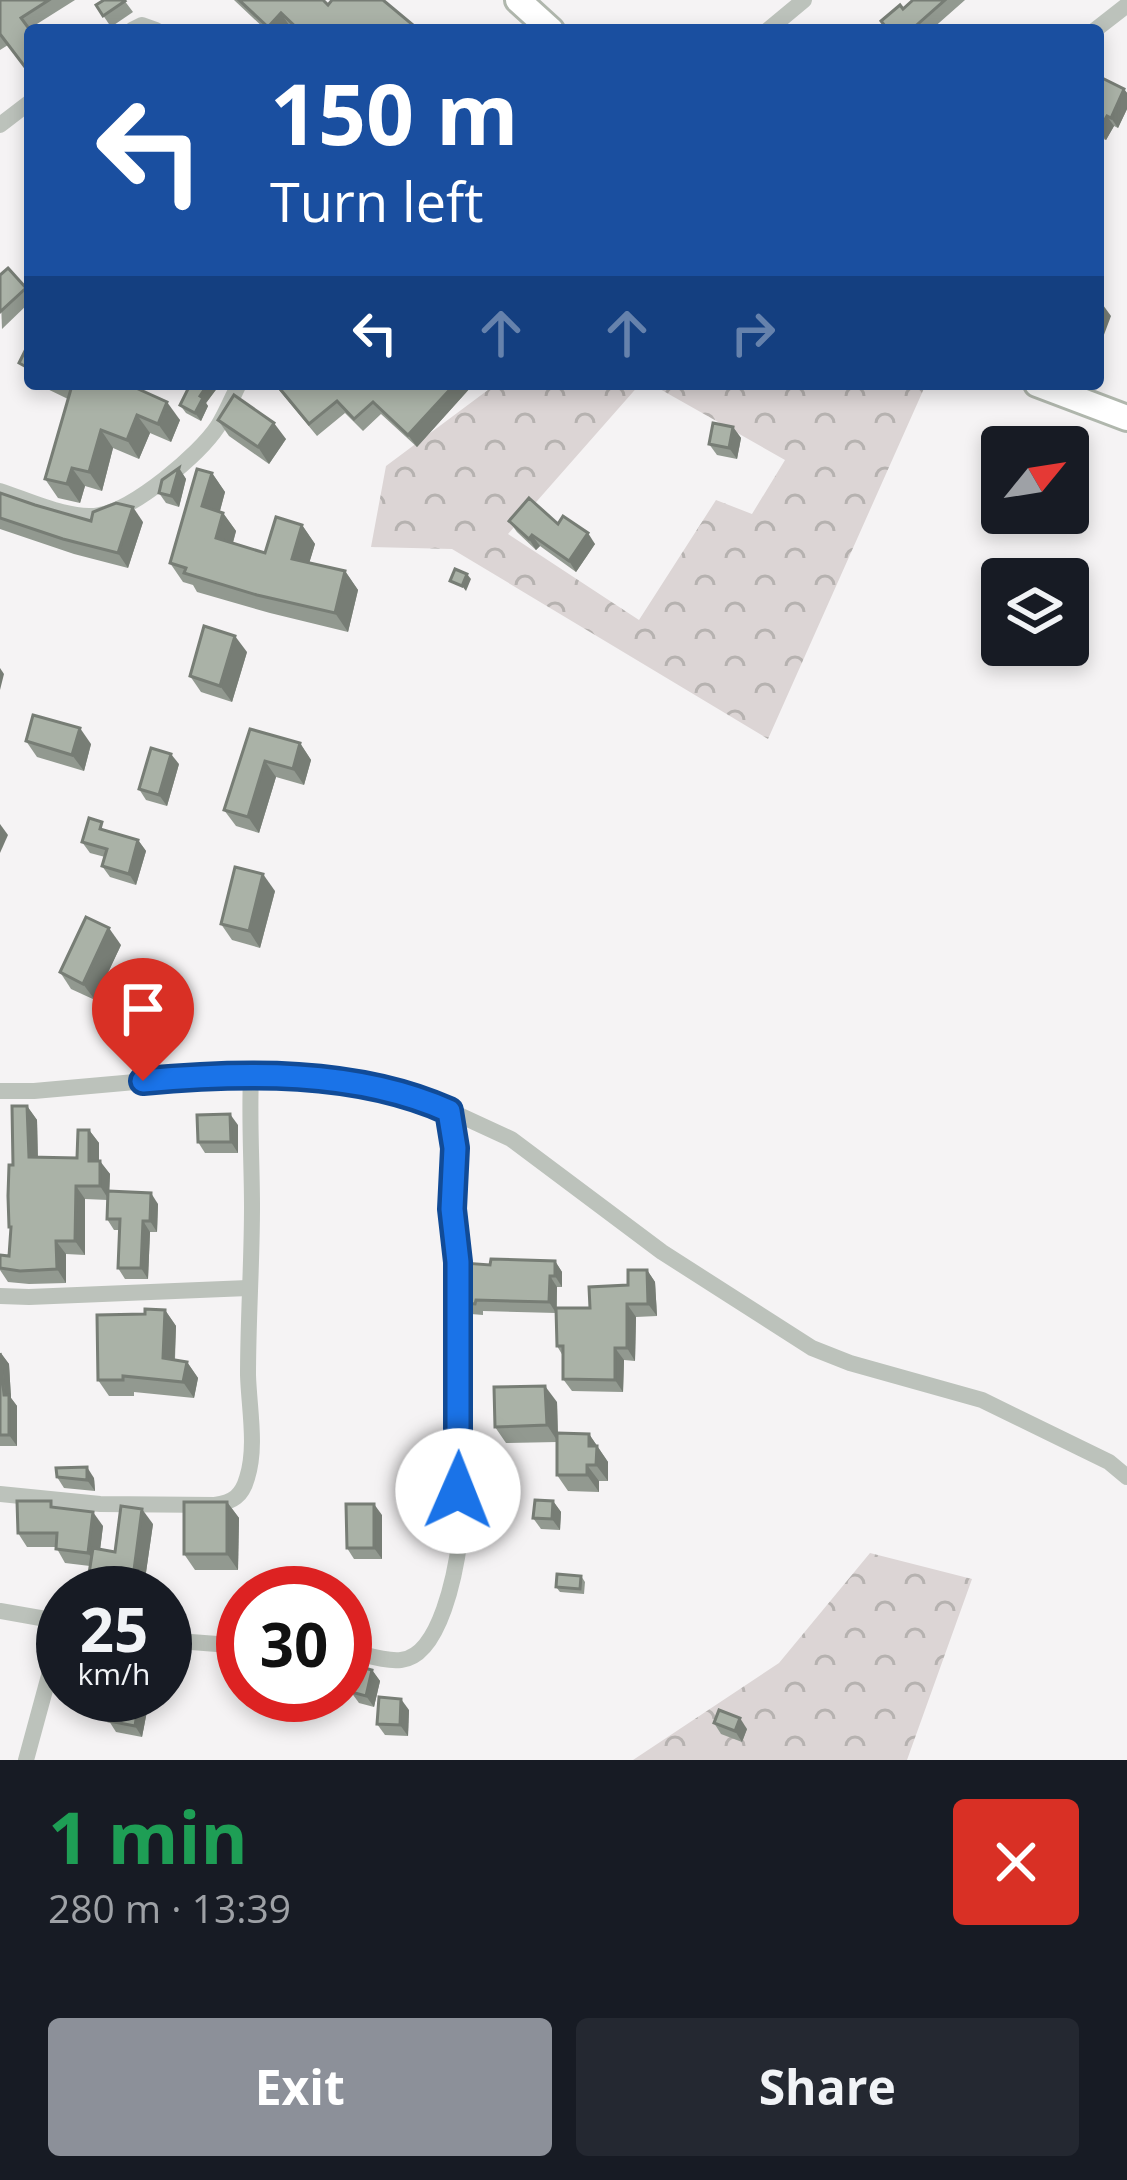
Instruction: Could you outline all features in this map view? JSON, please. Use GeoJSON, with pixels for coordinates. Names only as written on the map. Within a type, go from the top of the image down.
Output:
{"type":"FeatureCollection","features":[{"type":"Feature","properties":{"kind":"main road"},"geometry":{"type":"LineString","coordinates":[[518,0],[544,24]]}},
{"type":"Feature","properties":{"kind":"main road"},"geometry":{"type":"LineString","coordinates":[[1053,390],[1127,418]]}},
{"type":"Feature","properties":{"kind":"street"},"geometry":{"type":"LineString","coordinates":[[775,24],[804,0]]}},
{"type":"Feature","properties":{"kind":"street"},"geometry":{"type":"LineString","coordinates":[[1102,24],[1127,4]]}},
{"type":"Feature","properties":{"kind":"street"},"geometry":{"type":"LineString","coordinates":[[0,491],[63,512],[99,516],[140,499],[217,428],[235,390]]}},
{"type":"Feature","properties":{"kind":"street"},"geometry":{"type":"LineString","coordinates":[[0,1091],[251,1076],[323,1080],[433,1103],[511,1139],[662,1252],[812,1348],[850,1364],[982,1400],[1109,1462],[1127,1478]]}},
{"type":"Feature","properties":{"kind":"street"},"geometry":{"type":"LineString","coordinates":[[0,1494],[76,1502],[215,1505],[238,1497],[251,1457],[251,1076]]}},
{"type":"Feature","properties":{"kind":"street"},"geometry":{"type":"LineString","coordinates":[[372,1655],[400,1660],[414,1655],[427,1642],[444,1611],[460,1538],[458,1262],[452,1209],[455,1148],[449,1111]]}},
{"type":"Feature","properties":{"kind":"street"},"geometry":{"type":"LineString","coordinates":[[0,1296],[248,1288]]}},
{"type":"Feature","properties":{"kind":"street"},"geometry":{"type":"LineString","coordinates":[[0,1611],[36,1615]]}},
{"type":"Feature","properties":{"kind":"street"},"geometry":{"type":"LineString","coordinates":[[26,1760],[36,1722]]}},
{"type":"Feature","properties":{"kind":"green space"},"geometry":{"type":"Polygon","coordinates":[[[488,390],[635,390],[508,534],[639,620],[716,500],[752,514],[785,460],[662,390],[923,390],[768,739],[452,549],[371,547],[386,466],[488,390]]]}},
{"type":"Feature","properties":{"kind":"green space"},"geometry":{"type":"Polygon","coordinates":[[[870,1553],[972,1579],[907,1760],[633,1760],[779,1663],[870,1553]]]}},
{"type":"Feature","properties":{"kind":"building"},"geometry":{"type":"Polygon","coordinates":[[[0,0],[49,0],[21,18],[26,24],[24,66],[0,34],[0,0]]]}},
{"type":"Feature","properties":{"kind":"building"},"geometry":{"type":"Polygon","coordinates":[[[104,0],[125,1],[103,16],[96,5],[104,0]]]}},
{"type":"Feature","properties":{"kind":"building"},"geometry":{"type":"Polygon","coordinates":[[[239,0],[323,0],[328,5],[332,0],[383,0],[412,24],[293,24],[281,13],[265,24],[239,0]]]}},
{"type":"Feature","properties":{"kind":"building"},"geometry":{"type":"Polygon","coordinates":[[[913,0],[945,0],[918,24],[881,21],[900,5],[903,9],[913,0]]]}},
{"type":"Feature","properties":{"kind":"building"},"geometry":{"type":"Polygon","coordinates":[[[1104,79],[1124,89],[1111,118],[1104,121],[1104,79]]]}},
{"type":"Feature","properties":{"kind":"building"},"geometry":{"type":"Polygon","coordinates":[[[8,268],[24,290],[0,312],[0,275],[8,268]]]}},
{"type":"Feature","properties":{"kind":"building"},"geometry":{"type":"Polygon","coordinates":[[[71,390],[140,390],[167,402],[158,424],[137,415],[127,440],[101,430],[89,472],[72,468],[67,484],[45,479],[71,390]]]}},
{"type":"Feature","properties":{"kind":"building"},"geometry":{"type":"Polygon","coordinates":[[[188,390],[204,390],[195,413],[180,405],[188,390]]]}},
{"type":"Feature","properties":{"kind":"building"},"geometry":{"type":"Polygon","coordinates":[[[281,390],[449,390],[408,435],[373,402],[354,419],[337,401],[309,424],[281,390]]]}},
{"type":"Feature","properties":{"kind":"building"},"geometry":{"type":"Polygon","coordinates":[[[234,395],[274,423],[258,447],[218,420],[234,395]]]}},
{"type":"Feature","properties":{"kind":"building"},"geometry":{"type":"Polygon","coordinates":[[[713,423],[733,427],[729,448],[709,444],[713,423]]]}},
{"type":"Feature","properties":{"kind":"building"},"geometry":{"type":"Polygon","coordinates":[[[179,468],[171,496],[159,493],[162,480],[179,468]]]}},
{"type":"Feature","properties":{"kind":"building"},"geometry":{"type":"Polygon","coordinates":[[[197,469],[212,473],[202,506],[223,513],[216,538],[265,553],[276,517],[302,525],[292,559],[345,571],[335,613],[184,573],[186,568],[170,563],[197,469]]]}},
{"type":"Feature","properties":{"kind":"building"},"geometry":{"type":"Polygon","coordinates":[[[0,493],[91,521],[93,512],[116,503],[133,507],[118,553],[0,518],[0,493]]]}},
{"type":"Feature","properties":{"kind":"building"},"geometry":{"type":"Polygon","coordinates":[[[529,498],[558,524],[563,516],[588,533],[569,561],[532,535],[529,539],[509,521],[529,498]]]}},
{"type":"Feature","properties":{"kind":"building"},"geometry":{"type":"Polygon","coordinates":[[[455,569],[467,574],[462,586],[450,581],[455,569]]]}},
{"type":"Feature","properties":{"kind":"building"},"geometry":{"type":"Polygon","coordinates":[[[204,626],[235,636],[220,686],[190,676],[204,626]]]}},
{"type":"Feature","properties":{"kind":"building"},"geometry":{"type":"Polygon","coordinates":[[[33,715],[80,728],[72,755],[26,741],[33,715]]]}},
{"type":"Feature","properties":{"kind":"building"},"geometry":{"type":"Polygon","coordinates":[[[250,729],[300,743],[293,769],[265,761],[248,817],[224,810],[250,729]]]}},
{"type":"Feature","properties":{"kind":"building"},"geometry":{"type":"Polygon","coordinates":[[[151,748],[171,754],[159,795],[139,789],[151,748]]]}},
{"type":"Feature","properties":{"kind":"building"},"geometry":{"type":"Polygon","coordinates":[[[89,818],[102,822],[100,829],[138,840],[129,874],[102,866],[107,849],[82,842],[89,818]]]}},
{"type":"Feature","properties":{"kind":"building"},"geometry":{"type":"Polygon","coordinates":[[[235,867],[263,874],[249,931],[221,924],[235,867]]]}},
{"type":"Feature","properties":{"kind":"building"},"geometry":{"type":"Polygon","coordinates":[[[86,917],[109,928],[83,984],[60,972],[86,917]]]}},
{"type":"Feature","properties":{"kind":"building"},"geometry":{"type":"Polygon","coordinates":[[[12,1106],[27,1106],[29,1157],[77,1158],[78,1130],[89,1130],[89,1161],[100,1161],[100,1186],[76,1186],[75,1241],[56,1241],[57,1269],[0,1268],[0,1255],[9,1256],[12,1106]]]}},
{"type":"Feature","properties":{"kind":"building"},"geometry":{"type":"Polygon","coordinates":[[[230,1114],[231,1142],[198,1142],[197,1115],[230,1114]]]}},
{"type":"Feature","properties":{"kind":"building"},"geometry":{"type":"Polygon","coordinates":[[[108,1191],[151,1193],[150,1221],[143,1221],[141,1268],[118,1268],[120,1219],[107,1219],[108,1191]]]}},
{"type":"Feature","properties":{"kind":"building"},"geometry":{"type":"Polygon","coordinates":[[[491,1259],[555,1261],[549,1302],[463,1303],[464,1263],[490,1265],[491,1259]]]}},
{"type":"Feature","properties":{"kind":"building"},"geometry":{"type":"Polygon","coordinates":[[[628,1270],[647,1270],[648,1304],[627,1304],[627,1348],[615,1348],[615,1380],[563,1379],[556,1308],[590,1308],[589,1287],[628,1285],[628,1270]]]}},
{"type":"Feature","properties":{"kind":"building"},"geometry":{"type":"Polygon","coordinates":[[[145,1309],[165,1310],[163,1358],[187,1362],[183,1382],[123,1376],[123,1380],[98,1380],[97,1315],[145,1314],[145,1309]]]}},
{"type":"Feature","properties":{"kind":"building"},"geometry":{"type":"Polygon","coordinates":[[[0,1353],[4,1395],[9,1395],[9,1435],[0,1435],[0,1353]]]}},
{"type":"Feature","properties":{"kind":"building"},"geometry":{"type":"Polygon","coordinates":[[[545,1386],[547,1425],[495,1427],[494,1387],[545,1386]]]}},
{"type":"Feature","properties":{"kind":"building"},"geometry":{"type":"Polygon","coordinates":[[[557,1433],[589,1434],[589,1446],[597,1446],[596,1465],[587,1465],[587,1475],[557,1475],[557,1433]]]}},
{"type":"Feature","properties":{"kind":"building"},"geometry":{"type":"Polygon","coordinates":[[[87,1467],[87,1480],[57,1477],[56,1468],[87,1467]]]}},
{"type":"Feature","properties":{"kind":"building"},"geometry":{"type":"Polygon","coordinates":[[[535,1500],[553,1501],[552,1519],[533,1518],[535,1500]]]}},
{"type":"Feature","properties":{"kind":"building"},"geometry":{"type":"Polygon","coordinates":[[[17,1501],[51,1501],[51,1507],[93,1512],[88,1553],[56,1549],[57,1533],[18,1533],[17,1501]]]}},
{"type":"Feature","properties":{"kind":"building"},"geometry":{"type":"Polygon","coordinates":[[[184,1502],[227,1502],[227,1554],[184,1554],[184,1502]]]}},
{"type":"Feature","properties":{"kind":"building"},"geometry":{"type":"Polygon","coordinates":[[[346,1504],[374,1504],[374,1548],[347,1548],[346,1504]]]}},
{"type":"Feature","properties":{"kind":"building"},"geometry":{"type":"Polygon","coordinates":[[[121,1506],[142,1509],[135,1566],[90,1566],[93,1548],[115,1552],[121,1506]]]}},
{"type":"Feature","properties":{"kind":"building"},"geometry":{"type":"Polygon","coordinates":[[[557,1574],[581,1576],[580,1589],[556,1587],[557,1574]]]}},
{"type":"Feature","properties":{"kind":"building"},"geometry":{"type":"Polygon","coordinates":[[[379,1697],[401,1699],[400,1725],[377,1724],[379,1697]]]}},
{"type":"Feature","properties":{"kind":"building"},"geometry":{"type":"Polygon","coordinates":[[[719,1710],[740,1718],[735,1731],[714,1723],[719,1710]]]}},
{"type":"Feature","properties":{"kind":"route"},"geometry":{"type":"LineString","coordinates":[[143,1081],[251,1076],[323,1080],[375,1088],[449,1111],[455,1148],[452,1209],[458,1262],[458,1491]]}}]}
